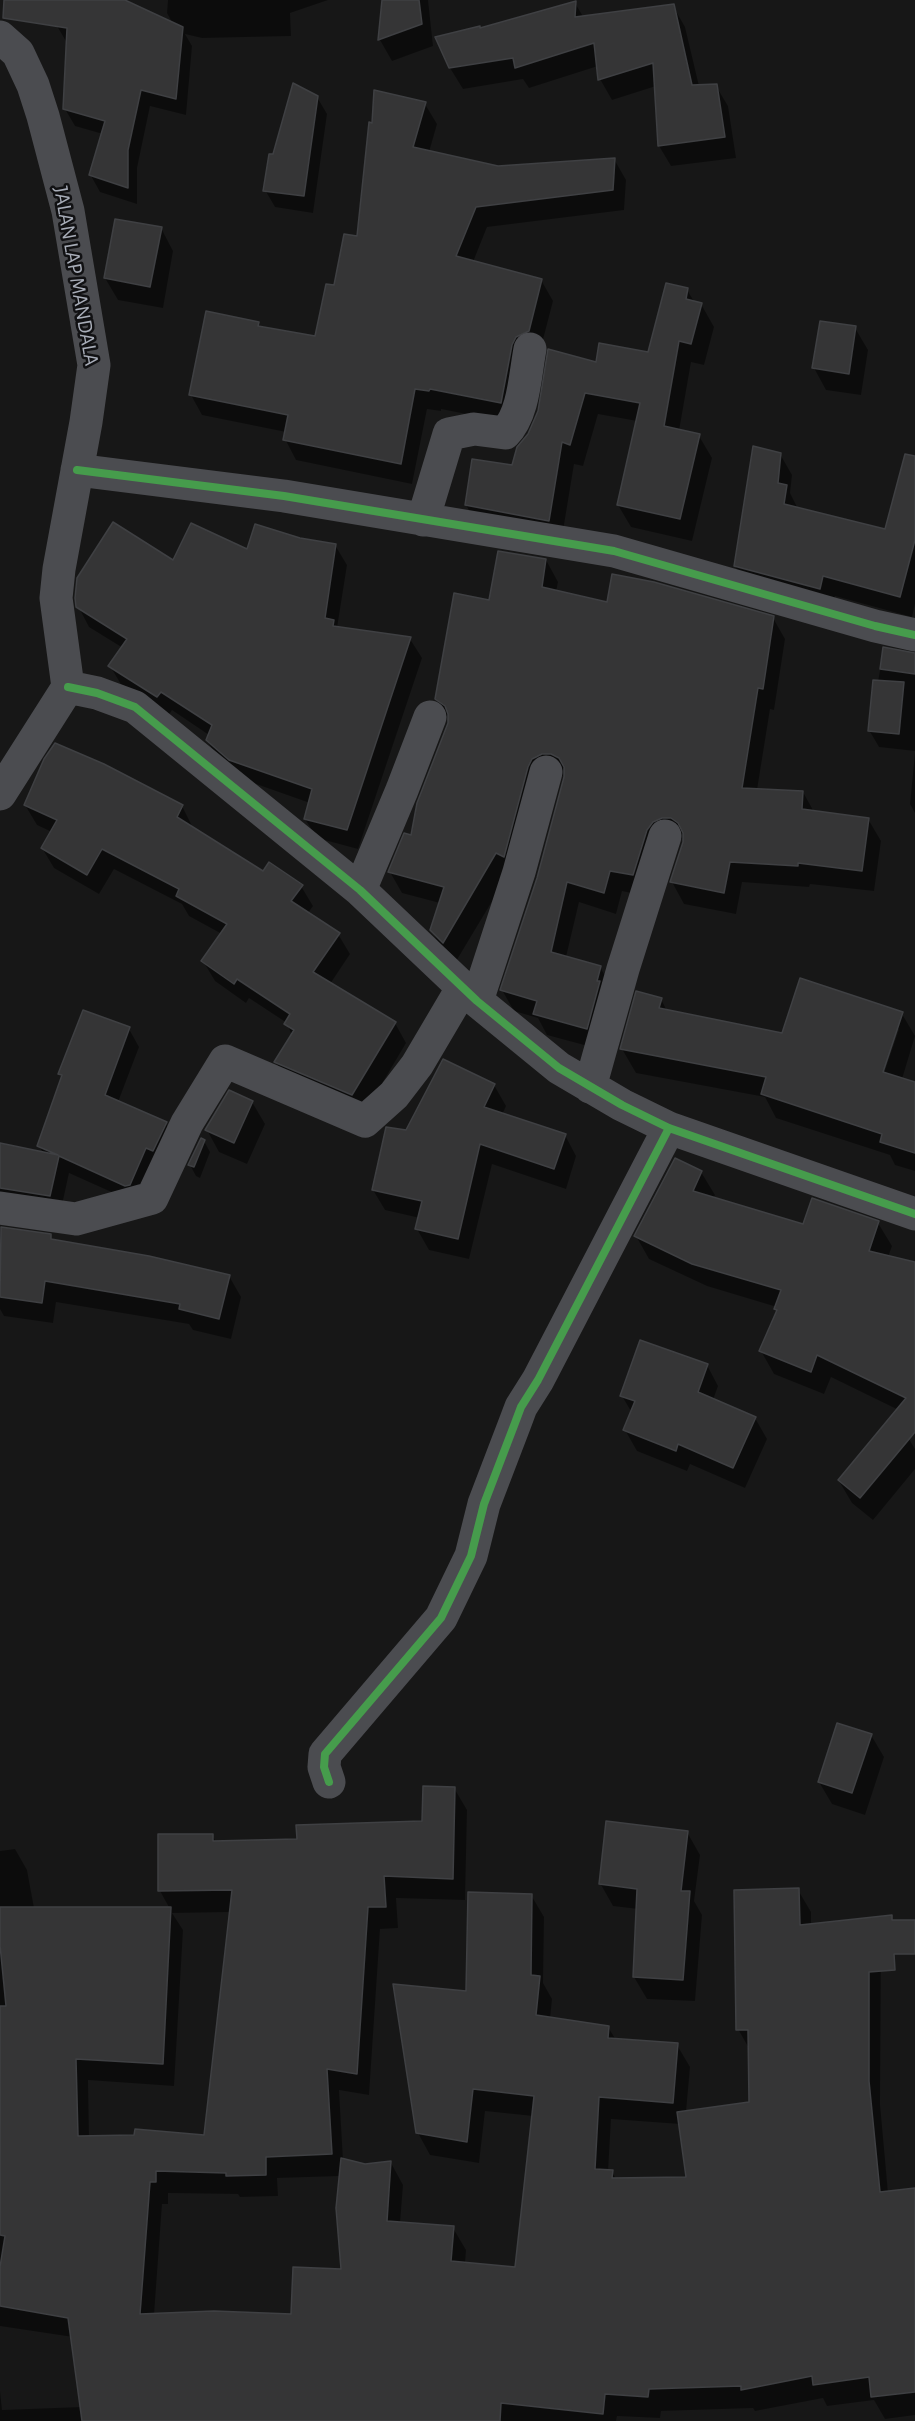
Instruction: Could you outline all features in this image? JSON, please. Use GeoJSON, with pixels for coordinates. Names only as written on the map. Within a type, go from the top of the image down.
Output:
{"type":"FeatureCollection","features":[{"type":"Feature","properties":{"kind":"street","name":"JALAN LAP MANDALA"},"geometry":{"type":"LineString","coordinates":[[0,37],[18,53],[33,85],[65,201],[79,268],[94,365],[56,598],[68,687]]}},
{"type":"Feature","properties":{"kind":"street"},"geometry":{"type":"LineString","coordinates":[[423,520],[449,434],[474,429],[505,433],[512,426],[518,410],[530,349]]}},
{"type":"Feature","properties":{"kind":"street"},"geometry":{"type":"LineString","coordinates":[[77,470],[284,496],[614,551],[875,626],[915,635]]}},
{"type":"Feature","properties":{"kind":"street"},"geometry":{"type":"LineString","coordinates":[[0,794],[68,687],[97,693],[135,707],[360,890],[470,994],[559,1068],[590,1087],[669,1128],[915,1214]]}},
{"type":"Feature","properties":{"kind":"street"},"geometry":{"type":"LineString","coordinates":[[360,890],[430,717]]}},
{"type":"Feature","properties":{"kind":"street"},"geometry":{"type":"LineString","coordinates":[[0,1208],[76,1219],[152,1198],[187,1123],[225,1061],[365,1121],[394,1095],[470,994],[519,872],[546,772]]}},
{"type":"Feature","properties":{"kind":"street"},"geometry":{"type":"LineString","coordinates":[[590,1087],[623,969],[665,836]]}},
{"type":"Feature","properties":{"kind":"street"},"geometry":{"type":"LineString","coordinates":[[329,1782],[324,1767],[325,1754],[441,1618],[471,1556],[484,1504],[521,1407],[538,1380],[669,1128]]}},
{"type":"Feature","properties":{"kind":"building"},"geometry":{"type":"Polygon","coordinates":[[[4,0],[125,0],[183,27],[176,99],[141,90],[128,150],[128,188],[89,175],[105,121],[63,109],[67,28],[3,18],[4,0]]]}},
{"type":"Feature","properties":{"kind":"building"},"geometry":{"type":"Polygon","coordinates":[[[382,0],[419,0],[422,24],[378,40],[382,0]]]}},
{"type":"Feature","properties":{"kind":"building"},"geometry":{"type":"Polygon","coordinates":[[[576,1],[575,17],[674,4],[692,85],[717,84],[725,137],[658,146],[653,63],[598,80],[594,43],[515,68],[513,58],[449,68],[435,37],[480,26],[480,28],[576,1]]]}},
{"type":"Feature","properties":{"kind":"building"},"geometry":{"type":"Polygon","coordinates":[[[293,83],[318,96],[304,196],[263,191],[269,154],[273,154],[293,83]]]}},
{"type":"Feature","properties":{"kind":"building"},"geometry":{"type":"Polygon","coordinates":[[[374,90],[426,102],[413,147],[498,166],[615,158],[613,190],[476,207],[456,256],[542,279],[529,331],[516,337],[512,345],[501,403],[430,389],[429,391],[415,389],[401,464],[283,440],[288,415],[189,395],[206,311],[259,322],[258,326],[315,336],[326,284],[334,285],[344,234],[357,236],[369,122],[372,123],[374,90]]]}},
{"type":"Feature","properties":{"kind":"building"},"geometry":{"type":"Polygon","coordinates":[[[115,219],[162,227],[150,287],[104,278],[115,219]]]}},
{"type":"Feature","properties":{"kind":"building"},"geometry":{"type":"Polygon","coordinates":[[[666,283],[688,288],[686,299],[702,303],[691,344],[679,341],[664,426],[700,434],[680,519],[617,505],[640,403],[585,393],[570,445],[562,442],[549,521],[465,505],[472,459],[512,465],[517,447],[528,434],[538,411],[548,349],[596,362],[599,343],[648,352],[666,283]]]}},
{"type":"Feature","properties":{"kind":"building"},"geometry":{"type":"Polygon","coordinates":[[[820,321],[856,326],[849,374],[812,368],[820,321]]]}},
{"type":"Feature","properties":{"kind":"building"},"geometry":{"type":"Polygon","coordinates":[[[753,446],[781,453],[778,483],[787,485],[784,504],[885,529],[905,454],[915,456],[915,540],[900,597],[823,576],[820,589],[734,566],[753,446]]]}},
{"type":"Feature","properties":{"kind":"building"},"geometry":{"type":"Polygon","coordinates":[[[113,522],[173,560],[191,523],[247,549],[255,524],[300,538],[336,544],[325,618],[334,620],[333,626],[411,637],[347,830],[304,819],[312,789],[229,760],[206,740],[212,725],[161,692],[157,697],[108,666],[127,639],[76,607],[75,598],[77,578],[113,522]]]}},
{"type":"Feature","properties":{"kind":"building"},"geometry":{"type":"Polygon","coordinates":[[[498,551],[546,559],[542,587],[607,602],[612,574],[654,582],[774,616],[763,689],[758,688],[742,788],[803,791],[802,809],[869,818],[862,871],[798,863],[798,866],[730,862],[724,893],[670,882],[683,842],[683,833],[678,823],[671,818],[662,818],[653,822],[647,830],[633,875],[610,871],[604,893],[567,882],[551,952],[601,966],[597,981],[600,981],[587,1029],[533,1014],[537,1001],[500,990],[537,878],[564,777],[564,767],[559,758],[551,754],[542,754],[532,759],[504,857],[496,853],[443,943],[430,930],[444,887],[388,872],[404,833],[411,835],[417,803],[448,723],[445,706],[435,699],[454,593],[489,600],[498,551]]]}},
{"type":"Feature","properties":{"kind":"building"},"geometry":{"type":"Polygon","coordinates":[[[883,647],[915,653],[915,674],[880,669],[883,647]]]}},
{"type":"Feature","properties":{"kind":"building"},"geometry":{"type":"Polygon","coordinates":[[[873,680],[904,682],[899,734],[868,731],[873,680]]]}},
{"type":"Feature","properties":{"kind":"building"},"geometry":{"type":"Polygon","coordinates":[[[55,743],[104,764],[183,805],[177,817],[263,871],[269,862],[303,885],[291,901],[340,933],[313,972],[396,1022],[352,1095],[274,1062],[294,1030],[284,1024],[290,1014],[237,979],[234,984],[201,961],[227,924],[176,896],[179,889],[102,849],[87,875],[41,848],[57,820],[24,805],[44,759],[55,743]]]}},
{"type":"Feature","properties":{"kind":"building"},"geometry":{"type":"Polygon","coordinates":[[[800,978],[903,1012],[883,1072],[915,1082],[915,1153],[880,1142],[882,1134],[761,1094],[766,1077],[620,1049],[636,991],[662,998],[659,1008],[782,1033],[800,978]]]}},
{"type":"Feature","properties":{"kind":"building"},"geometry":{"type":"Polygon","coordinates":[[[83,1010],[130,1027],[105,1095],[167,1122],[153,1151],[146,1148],[130,1185],[125,1186],[59,1156],[50,1196],[0,1188],[0,1143],[58,1155],[37,1146],[62,1075],[58,1074],[83,1010]]]}},
{"type":"Feature","properties":{"kind":"building"},"geometry":{"type":"Polygon","coordinates":[[[443,1059],[495,1084],[484,1107],[566,1134],[554,1169],[480,1144],[458,1239],[415,1229],[422,1201],[372,1190],[386,1127],[406,1130],[443,1059]]]}},
{"type":"Feature","properties":{"kind":"building"},"geometry":{"type":"Polygon","coordinates":[[[229,1090],[253,1101],[234,1143],[205,1130],[229,1090]]]}},
{"type":"Feature","properties":{"kind":"building"},"geometry":{"type":"Polygon","coordinates":[[[201,1138],[205,1140],[194,1167],[188,1165],[201,1138]]]}},
{"type":"Feature","properties":{"kind":"building"},"geometry":{"type":"Polygon","coordinates":[[[675,1158],[702,1171],[693,1191],[803,1224],[812,1198],[879,1221],[869,1251],[915,1262],[915,1432],[860,1498],[838,1480],[906,1398],[817,1355],[811,1372],[759,1351],[777,1310],[774,1309],[781,1290],[692,1264],[634,1236],[675,1158]]]}},
{"type":"Feature","properties":{"kind":"building"},"geometry":{"type":"Polygon","coordinates":[[[1,1227],[51,1234],[51,1239],[149,1256],[230,1275],[219,1319],[179,1309],[180,1304],[45,1281],[42,1303],[0,1297],[1,1227]]]}},
{"type":"Feature","properties":{"kind":"building"},"geometry":{"type":"Polygon","coordinates":[[[640,1340],[708,1364],[698,1392],[756,1417],[733,1468],[678,1444],[676,1451],[623,1430],[635,1401],[620,1396],[640,1340]]]}},
{"type":"Feature","properties":{"kind":"building"},"geometry":{"type":"Polygon","coordinates":[[[837,1723],[872,1734],[852,1793],[818,1782],[837,1723]]]}},
{"type":"Feature","properties":{"kind":"building"},"geometry":{"type":"Polygon","coordinates":[[[423,1786],[455,1787],[453,1879],[384,1876],[386,1907],[368,1907],[357,2074],[327,2069],[332,2154],[266,2157],[266,2175],[226,2176],[226,2173],[156,2171],[156,2182],[150,2182],[140,2314],[214,2311],[291,2314],[293,2267],[341,2269],[336,2208],[341,2158],[365,2164],[391,2161],[387,2221],[454,2226],[451,2261],[515,2267],[534,2096],[473,2089],[467,2142],[416,2133],[393,1984],[466,1991],[468,1892],[532,1894],[531,1975],[540,1976],[536,2015],[609,2026],[608,2038],[678,2043],[673,2103],[599,2097],[595,2169],[613,2170],[612,2178],[686,2177],[677,2112],[749,2102],[748,2030],[736,2030],[734,1890],[799,1888],[800,1925],[892,1915],[892,1920],[915,1920],[915,1954],[894,1954],[895,1970],[869,1972],[869,2081],[880,2192],[915,2188],[915,2392],[871,2397],[869,2377],[813,2385],[812,2376],[741,2390],[741,2386],[649,2389],[648,2397],[605,2394],[603,2414],[501,2403],[500,2421],[82,2421],[68,2318],[0,2306],[0,2267],[5,2236],[0,2235],[0,2006],[6,2006],[0,1945],[0,1907],[171,1907],[163,2064],[76,2059],[78,2136],[134,2135],[135,2129],[204,2135],[232,1890],[158,1891],[158,1834],[213,1834],[213,1841],[297,1839],[296,1825],[422,1821],[423,1786]]]}},
{"type":"Feature","properties":{"kind":"building"},"geometry":{"type":"Polygon","coordinates":[[[606,1821],[688,1831],[681,1891],[690,1891],[683,1980],[633,1977],[637,1889],[599,1884],[606,1821]]]}},
{"type":"Feature","properties":{"kind":"cycle path"},"geometry":{"type":"LineString","coordinates":[[77,470],[284,496],[614,551],[875,626],[915,635]]}},
{"type":"Feature","properties":{"kind":"cycle path"},"geometry":{"type":"LineString","coordinates":[[68,687],[97,693],[135,707],[360,890],[477,1001],[559,1068],[622,1105],[669,1128],[915,1214]]}},
{"type":"Feature","properties":{"kind":"cycle path"},"geometry":{"type":"LineString","coordinates":[[329,1782],[324,1767],[325,1754],[441,1618],[471,1556],[484,1504],[521,1407],[538,1380],[669,1128]]}}]}
